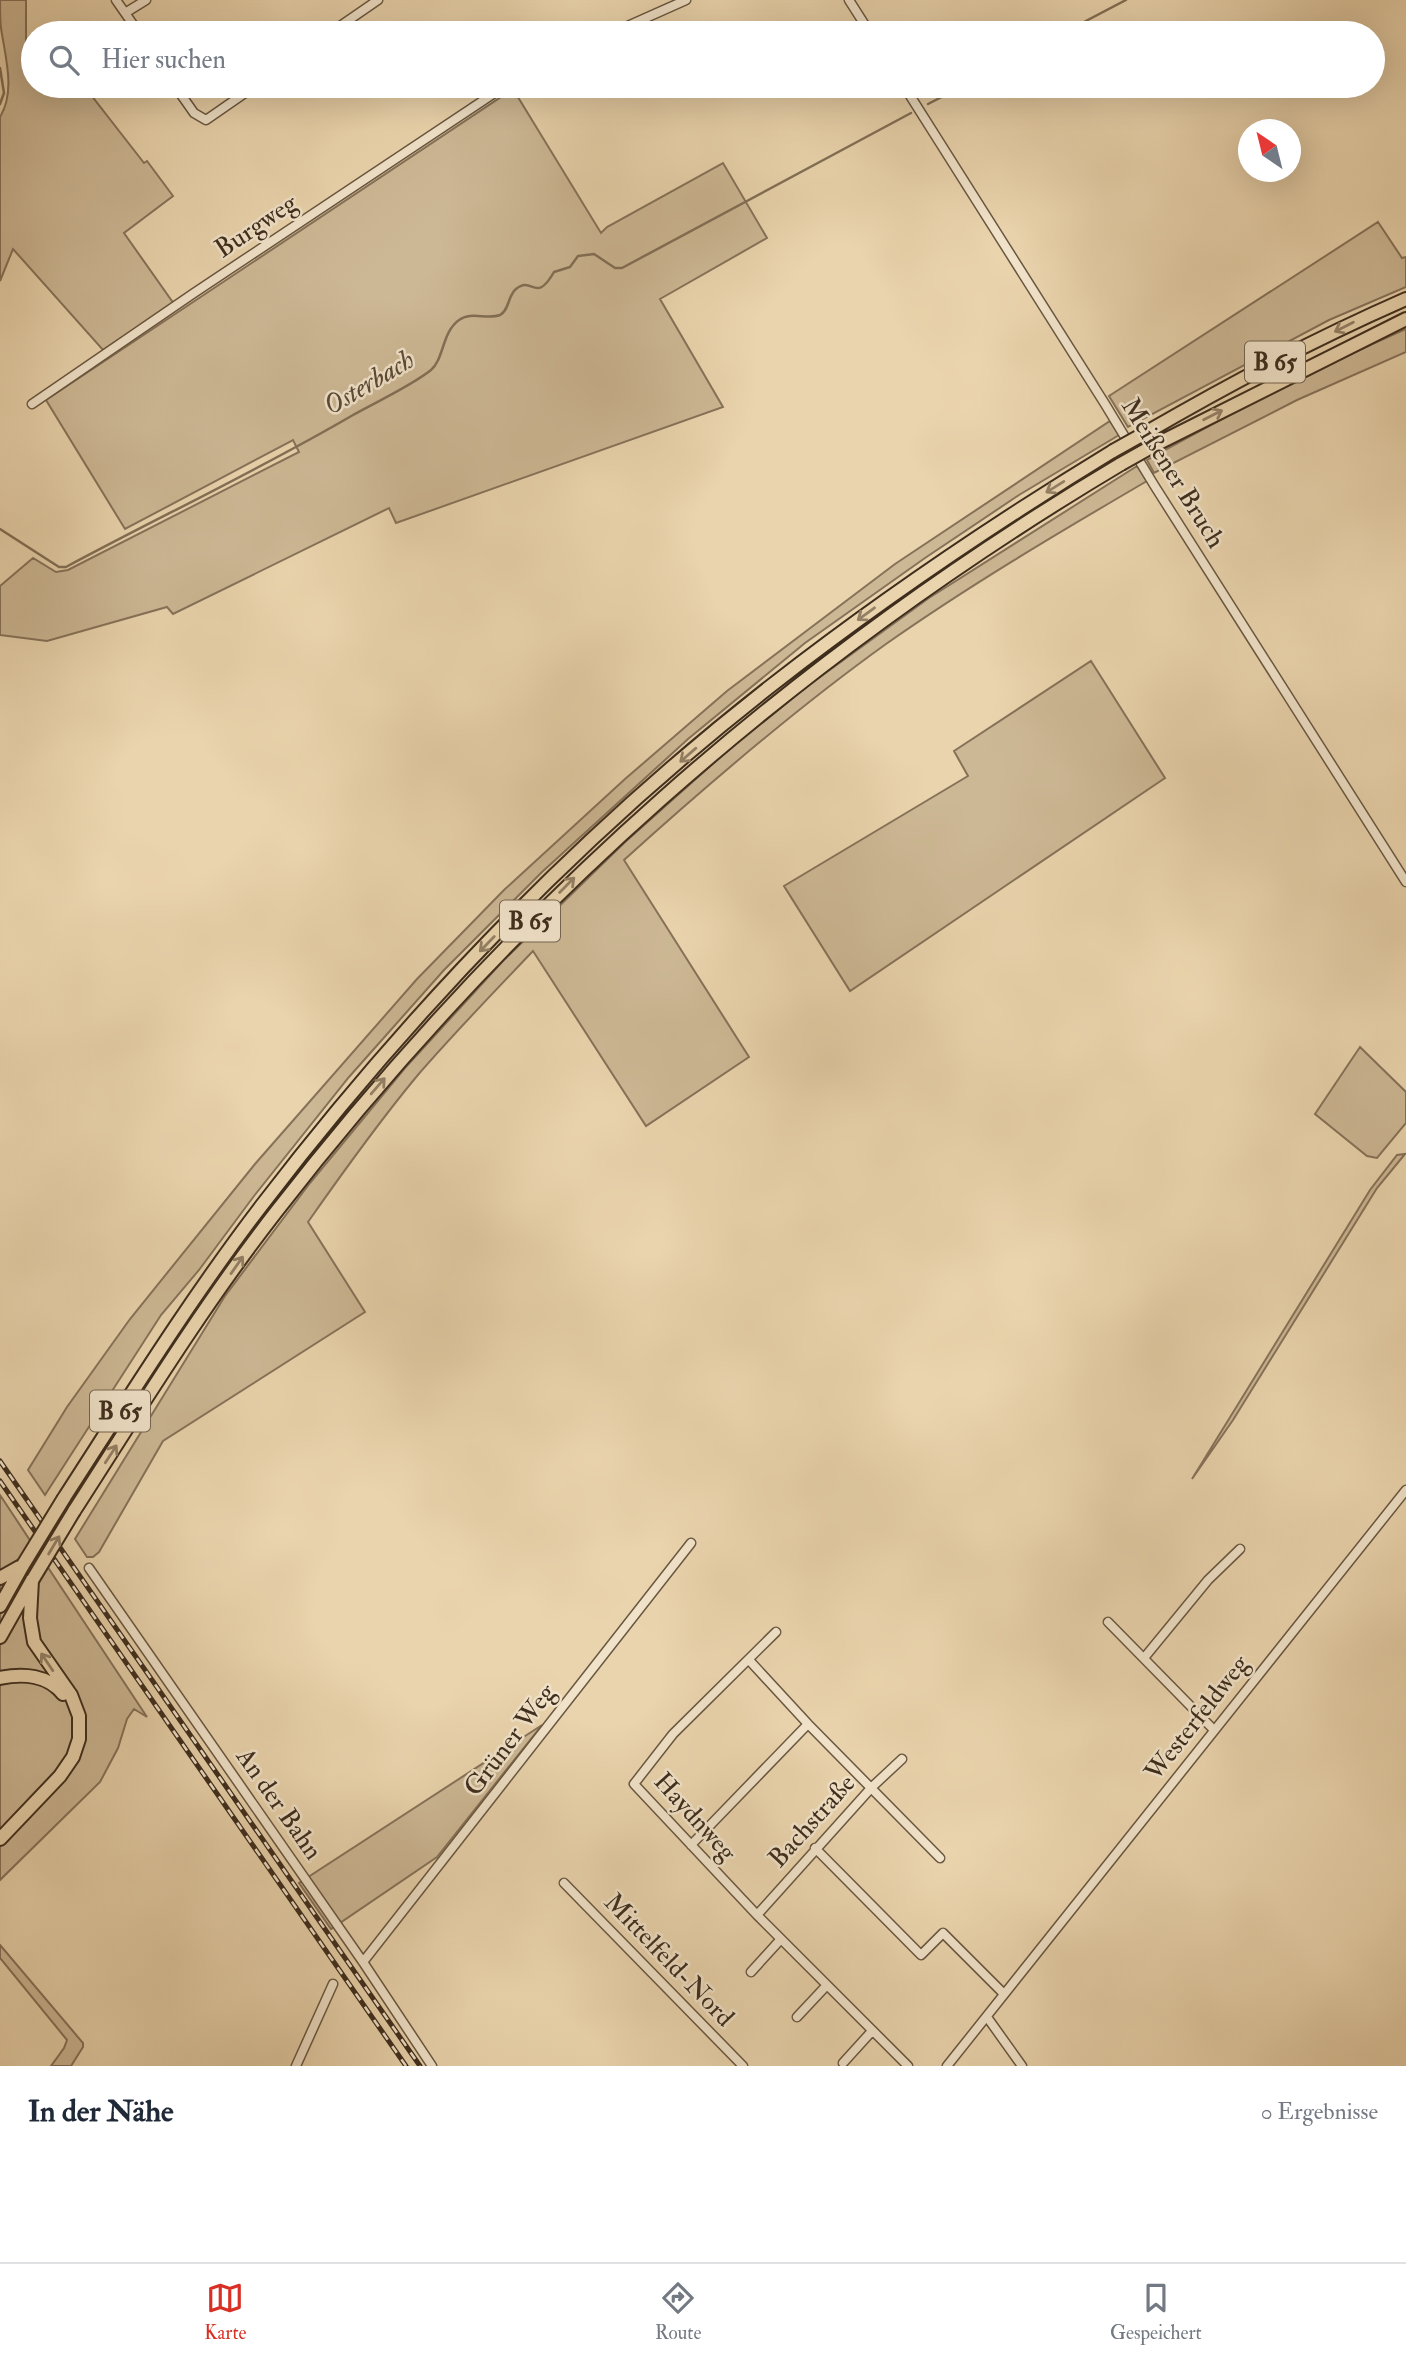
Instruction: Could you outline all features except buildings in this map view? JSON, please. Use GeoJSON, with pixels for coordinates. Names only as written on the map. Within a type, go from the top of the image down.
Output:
{"type":"FeatureCollection","features":[{"type":"Feature","properties":{"kind":"highway","name":"B 65"},"geometry":{"type":"LineString","coordinates":[[0,1606],[64,1498],[175,1324],[262,1205],[382,1059],[512,918],[634,802],[780,679],[875,607],[953,553],[1113,451],[1221,389],[1360,319],[1406,299]]}},
{"type":"Feature","properties":{"kind":"highway","name":"B 65"},"geometry":{"type":"LineString","coordinates":[[0,1637],[74,1511],[180,1345],[274,1214],[401,1060],[523,928],[644,813],[790,690],[961,565],[1153,446],[1406,319]]}},
{"type":"Feature","properties":{"kind":"highway"},"geometry":{"type":"LineString","coordinates":[[0,1578],[23,1565]]}},
{"type":"Feature","properties":{"kind":"highway"},"geometry":{"type":"LineString","coordinates":[[0,1839],[60,1776],[74,1757],[79,1739],[79,1716],[71,1695],[34,1642],[30,1618],[33,1580]]}},
{"type":"Feature","properties":{"kind":"highway"},"geometry":{"type":"LineString","coordinates":[[0,1678],[27,1676],[44,1679],[58,1687],[66,1698],[73,1717],[74,1738],[67,1756],[54,1775],[0,1831]]}},
{"type":"Feature","properties":{"kind":"street"},"geometry":{"type":"LineString","coordinates":[[116,0],[131,21]]}},
{"type":"Feature","properties":{"kind":"street"},"geometry":{"type":"LineString","coordinates":[[125,13],[146,0]]}},
{"type":"Feature","properties":{"kind":"street"},"geometry":{"type":"LineString","coordinates":[[347,21],[378,0]]}},
{"type":"Feature","properties":{"kind":"street"},"geometry":{"type":"LineString","coordinates":[[661,0],[666,9]]}},
{"type":"Feature","properties":{"kind":"street"},"geometry":{"type":"LineString","coordinates":[[639,21],[686,0]]}},
{"type":"Feature","properties":{"kind":"street"},"geometry":{"type":"LineString","coordinates":[[849,0],[862,21]]}},
{"type":"Feature","properties":{"kind":"street"},"geometry":{"type":"LineString","coordinates":[[183,98],[194,113],[206,120],[238,98]]}},
{"type":"Feature","properties":{"kind":"street","name":"Burgweg"},"geometry":{"type":"LineString","coordinates":[[32,404],[487,98]]}},
{"type":"Feature","properties":{"kind":"street","name":"Meißener Bruch"},"geometry":{"type":"LineString","coordinates":[[912,98],[1406,882]]}},
{"type":"Feature","properties":{"kind":"street","name":"Westerfeldweg"},"geometry":{"type":"LineString","coordinates":[[947,2066],[1406,1490]]}},
{"type":"Feature","properties":{"kind":"street","name":"Grüner Weg"},"geometry":{"type":"LineString","coordinates":[[363,1962],[691,1543]]}},
{"type":"Feature","properties":{"kind":"street"},"geometry":{"type":"LineString","coordinates":[[1144,1658],[1208,1580],[1240,1549]]}},
{"type":"Feature","properties":{"kind":"street","name":"An der Bahn"},"geometry":{"type":"LineString","coordinates":[[89,1567],[432,2066]]}},
{"type":"Feature","properties":{"kind":"street"},"geometry":{"type":"LineString","coordinates":[[1108,1622],[1214,1730]]}},
{"type":"Feature","properties":{"kind":"street","name":"Haydnweg"},"geometry":{"type":"LineString","coordinates":[[776,1632],[673,1734],[634,1784],[781,1939],[908,2066]]}},
{"type":"Feature","properties":{"kind":"street"},"geometry":{"type":"LineString","coordinates":[[749,1660],[940,1858]]}},
{"type":"Feature","properties":{"kind":"street"},"geometry":{"type":"LineString","coordinates":[[691,1845],[808,1724]]}},
{"type":"Feature","properties":{"kind":"street","name":"Bachstraße"},"geometry":{"type":"LineString","coordinates":[[757,1914],[872,1787],[902,1759]]}},
{"type":"Feature","properties":{"kind":"street"},"geometry":{"type":"LineString","coordinates":[[815,1848],[921,1955],[943,1933],[1004,1994]]}},
{"type":"Feature","properties":{"kind":"street","name":"Mittelfeld-Nord"},"geometry":{"type":"LineString","coordinates":[[564,1883],[743,2066]]}},
{"type":"Feature","properties":{"kind":"street"},"geometry":{"type":"LineString","coordinates":[[751,1972],[781,1939]]}},
{"type":"Feature","properties":{"kind":"street"},"geometry":{"type":"LineString","coordinates":[[296,2066],[333,1984]]}},
{"type":"Feature","properties":{"kind":"street"},"geometry":{"type":"LineString","coordinates":[[797,2017],[827,1985]]}},
{"type":"Feature","properties":{"kind":"street"},"geometry":{"type":"LineString","coordinates":[[986,2017],[1022,2066]]}},
{"type":"Feature","properties":{"kind":"street"},"geometry":{"type":"LineString","coordinates":[[843,2063],[873,2031]]}},
{"type":"Feature","properties":{"kind":"shaded area"},"geometry":{"type":"Polygon","coordinates":[[[0,0],[26,0],[26,21],[21,21],[21,98],[93,98],[173,196],[124,233],[174,304],[103,350],[13,249],[0,281],[0,117],[5,107],[8,85],[0,0]]]}},
{"type":"Feature","properties":{"kind":"shaded area"},"geometry":{"type":"Polygon","coordinates":[[[499,98],[518,98],[601,233],[607,227],[723,163],[767,238],[660,299],[723,407],[396,523],[389,508],[173,614],[167,607],[47,641],[0,635],[0,586],[33,558],[56,572],[68,570],[299,452],[293,440],[125,529],[46,400],[499,98]]]}},
{"type":"Feature","properties":{"kind":"shaded area"},"geometry":{"type":"Polygon","coordinates":[[[1378,222],[1402,258],[1406,257],[1406,287],[1329,320],[1128,427],[1109,396],[1378,222]]]}},
{"type":"Feature","properties":{"kind":"shaded area"},"geometry":{"type":"Polygon","coordinates":[[[1406,329],[1406,352],[1297,400],[1154,473],[1147,460],[1340,359],[1406,329]]]}},
{"type":"Feature","properties":{"kind":"shaded area"},"geometry":{"type":"Polygon","coordinates":[[[1110,421],[1119,435],[1019,495],[925,558],[805,643],[688,739],[542,872],[444,970],[349,1077],[161,1315],[45,1495],[28,1470],[67,1407],[130,1319],[255,1164],[417,979],[504,890],[625,779],[727,691],[895,564],[1110,421]]]}},
{"type":"Feature","properties":{"kind":"shaded area"},"geometry":{"type":"Polygon","coordinates":[[[1137,466],[1147,481],[982,580],[886,644],[752,748],[624,860],[749,1057],[646,1126],[533,951],[417,1076],[308,1222],[365,1312],[163,1441],[99,1552],[93,1557],[87,1557],[75,1539],[225,1296],[310,1183],[405,1068],[503,961],[624,843],[726,752],[809,685],[929,598],[1137,466]]]}},
{"type":"Feature","properties":{"kind":"shaded area"},"geometry":{"type":"Polygon","coordinates":[[[1091,661],[1165,778],[850,991],[784,886],[968,776],[954,751],[1091,661]]]}},
{"type":"Feature","properties":{"kind":"shaded area"},"geometry":{"type":"Polygon","coordinates":[[[1360,1047],[1406,1092],[1406,1123],[1377,1158],[1367,1156],[1315,1114],[1360,1047]]]}},
{"type":"Feature","properties":{"kind":"shaded area"},"geometry":{"type":"Polygon","coordinates":[[[1405,1154],[1377,1188],[1233,1420],[1192,1479],[1370,1190],[1397,1155],[1405,1154]]]}},
{"type":"Feature","properties":{"kind":"shaded area"},"geometry":{"type":"Polygon","coordinates":[[[0,1495],[147,1717],[134,1709],[127,1719],[118,1748],[100,1782],[0,1880],[0,1495]]]}},
{"type":"Feature","properties":{"kind":"shaded area"},"geometry":{"type":"Polygon","coordinates":[[[542,1725],[437,1857],[331,1929],[299,1883],[542,1725]]]}},
{"type":"Feature","properties":{"kind":"shaded area"},"geometry":{"type":"Polygon","coordinates":[[[0,1945],[83,2043],[71,2066],[51,2066],[67,2040],[0,1958],[0,1945]]]}},
{"type":"Feature","properties":{"kind":"waterway","name":"Osterbach"},"geometry":{"type":"LineString","coordinates":[[1086,21],[1126,0]]}},
{"type":"Feature","properties":{"kind":"waterway","name":"Osterbach"},"geometry":{"type":"LineString","coordinates":[[0,68],[4,93],[0,104]]}},
{"type":"Feature","properties":{"kind":"waterway","name":"Osterbach"},"geometry":{"type":"LineString","coordinates":[[928,104],[940,98]]}},
{"type":"Feature","properties":{"kind":"waterway","name":"Osterbach"},"geometry":{"type":"LineString","coordinates":[[0,529],[59,567],[66,567],[282,455],[414,382],[435,365],[453,325],[464,317],[500,315],[516,289],[526,285],[542,287],[554,272],[570,267],[578,256],[594,254],[615,268],[622,268],[911,113]]}},
{"type":"Feature","properties":{"kind":"railway"},"geometry":{"type":"LineString","coordinates":[[0,1461],[420,2066]]}},
{"type":"Feature","properties":{"kind":"railway"},"geometry":{"type":"LineString","coordinates":[[0,1481],[406,2066]]}}]}
